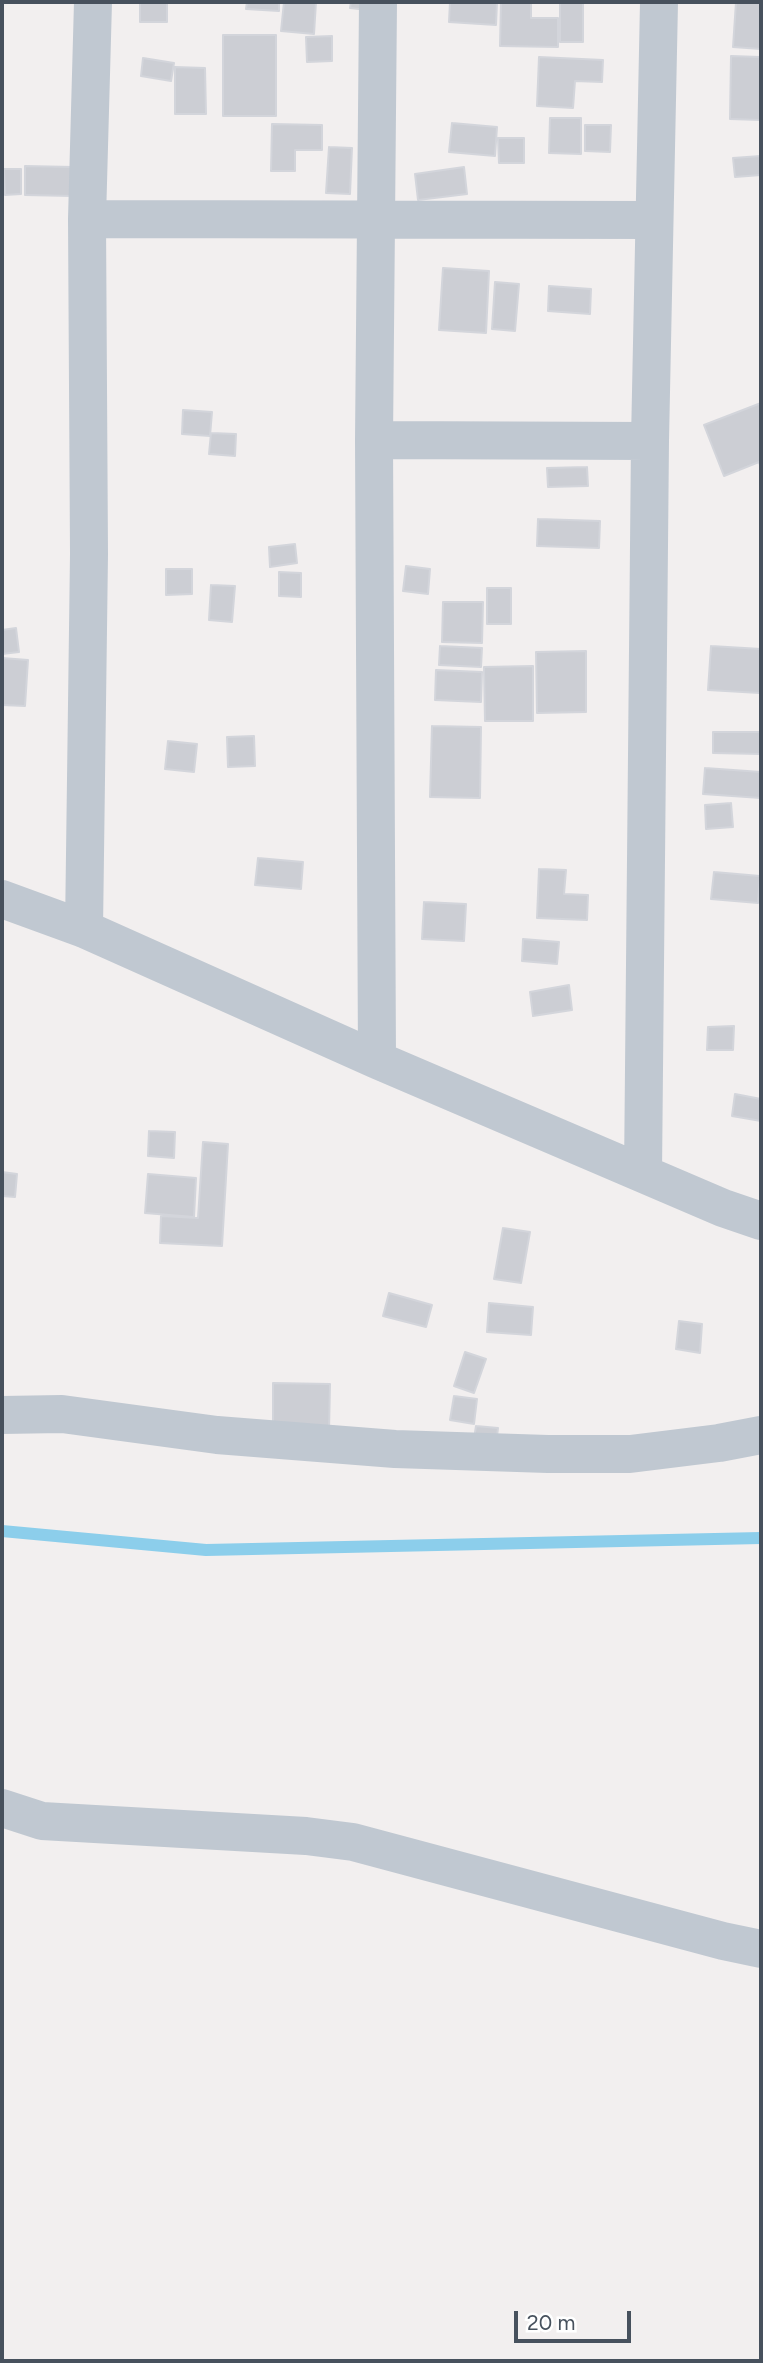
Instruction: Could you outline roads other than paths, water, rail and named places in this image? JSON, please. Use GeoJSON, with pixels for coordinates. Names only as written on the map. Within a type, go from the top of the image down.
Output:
{"type":"FeatureCollection","features":[{"type":"Feature","properties":{"kind":"street"},"geometry":{"type":"LineString","coordinates":[[84,929],[89,554],[87,219],[93,2]]}},
{"type":"Feature","properties":{"kind":"street"},"geometry":{"type":"LineString","coordinates":[[377,1060],[374,440],[378,2]]}},
{"type":"Feature","properties":{"kind":"street"},"geometry":{"type":"LineString","coordinates":[[643,1174],[650,441],[659,2]]}},
{"type":"Feature","properties":{"kind":"street"},"geometry":{"type":"LineString","coordinates":[[87,219],[654,220]]}},
{"type":"Feature","properties":{"kind":"street"},"geometry":{"type":"LineString","coordinates":[[374,440],[650,441]]}},
{"type":"Feature","properties":{"kind":"street"},"geometry":{"type":"LineString","coordinates":[[2,899],[84,929],[377,1060],[723,1208],[761,1221]]}},
{"type":"Feature","properties":{"kind":"street"},"geometry":{"type":"LineString","coordinates":[[2,1415],[62,1414],[217,1435],[396,1449],[534,1454],[630,1454],[761,1435]]}},
{"type":"Feature","properties":{"kind":"street"},"geometry":{"type":"LineString","coordinates":[[2,1808],[42,1821],[306,1836],[353,1842],[761,1949]]}},
{"type":"Feature","properties":{"kind":"waterway"},"geometry":{"type":"LineString","coordinates":[[2,1531],[206,1550],[761,1538]]}}]}
